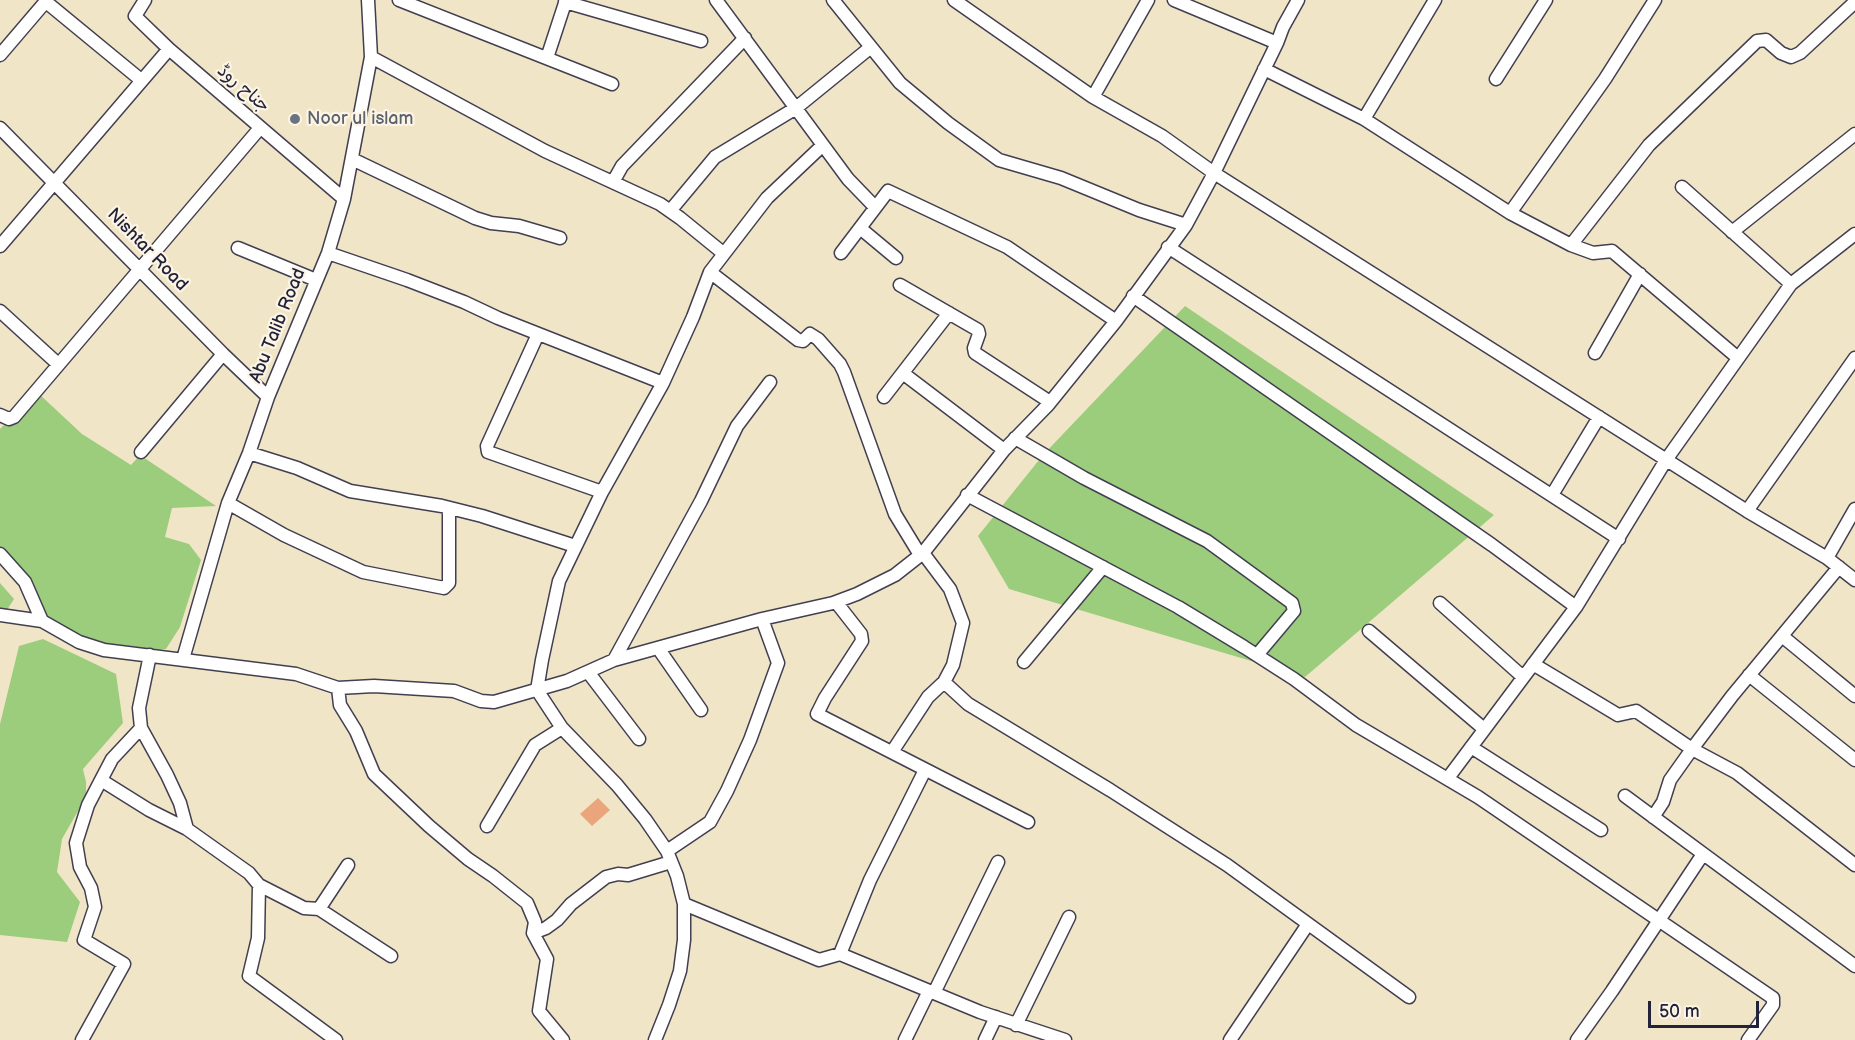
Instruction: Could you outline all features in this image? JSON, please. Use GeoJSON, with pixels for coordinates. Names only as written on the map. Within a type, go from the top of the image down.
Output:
{"type":"FeatureCollection","features":[{"type":"Feature","properties":{"kind":"street","name":"جناح روڈ"},"geometry":{"type":"LineString","coordinates":[[145,0],[135,16],[169,49],[344,199]]}},
{"type":"Feature","properties":{"kind":"street","name":"Abu Talib Road"},"geometry":{"type":"LineString","coordinates":[[183,659],[228,503],[249,453],[268,397],[328,254],[344,199],[371,57],[368,0]]}},
{"type":"Feature","properties":{"kind":"street"},"geometry":{"type":"LineString","coordinates":[[399,0],[612,84]]}},
{"type":"Feature","properties":{"kind":"street"},"geometry":{"type":"LineString","coordinates":[[716,0],[848,179],[875,207]]}},
{"type":"Feature","properties":{"kind":"street"},"geometry":{"type":"LineString","coordinates":[[833,0],[900,83],[948,123],[999,159],[1060,178],[1139,210],[1186,225]]}},
{"type":"Feature","properties":{"kind":"street"},"geometry":{"type":"LineString","coordinates":[[954,0],[1093,97],[1162,136],[1214,172],[1666,460],[1827,558],[1855,580]]}},
{"type":"Feature","properties":{"kind":"street"},"geometry":{"type":"LineString","coordinates":[[1093,97],[1148,0]]}},
{"type":"Feature","properties":{"kind":"street"},"geometry":{"type":"LineString","coordinates":[[1174,0],[1277,43]]}},
{"type":"Feature","properties":{"kind":"street"},"geometry":{"type":"LineString","coordinates":[[0,615],[42,621],[79,642],[104,650],[296,674],[338,688],[374,686],[454,691],[481,701],[494,702],[567,681],[614,660],[762,619],[836,602],[895,575],[922,554],[1004,450],[1050,402],[1116,321],[1186,225],[1298,0]]}},
{"type":"Feature","properties":{"kind":"street"},"geometry":{"type":"LineString","coordinates":[[1364,119],[1435,0]]}},
{"type":"Feature","properties":{"kind":"street"},"geometry":{"type":"LineString","coordinates":[[1496,79],[1546,0]]}},
{"type":"Feature","properties":{"kind":"street"},"geometry":{"type":"LineString","coordinates":[[1510,213],[1605,79],[1655,0]]}},
{"type":"Feature","properties":{"kind":"street"},"geometry":{"type":"LineString","coordinates":[[0,55],[46,1],[141,80]]}},
{"type":"Feature","properties":{"kind":"street"},"geometry":{"type":"LineString","coordinates":[[547,58],[566,1],[701,41]]}},
{"type":"Feature","properties":{"kind":"street"},"geometry":{"type":"LineString","coordinates":[[1572,245],[1649,145],[1757,41],[1766,40],[1781,53],[1791,57],[1800,52],[1855,2]]}},
{"type":"Feature","properties":{"kind":"street"},"geometry":{"type":"LineString","coordinates":[[613,182],[622,166],[745,38]]}},
{"type":"Feature","properties":{"kind":"street"},"geometry":{"type":"LineString","coordinates":[[670,211],[715,157],[796,108],[871,47]]}},
{"type":"Feature","properties":{"kind":"street"},"geometry":{"type":"LineString","coordinates":[[0,246],[169,49]]}},
{"type":"Feature","properties":{"kind":"street"},"geometry":{"type":"LineString","coordinates":[[371,57],[545,151],[660,204],[723,253]]}},
{"type":"Feature","properties":{"kind":"street"},"geometry":{"type":"LineString","coordinates":[[1264,69],[1364,119],[1510,213],[1572,245],[1593,253],[1612,251],[1738,358]]}},
{"type":"Feature","properties":{"kind":"street","name":"Nishtar Road"},"geometry":{"type":"LineString","coordinates":[[0,128],[268,397]]}},
{"type":"Feature","properties":{"kind":"street"},"geometry":{"type":"LineString","coordinates":[[0,415],[9,419],[14,417],[260,128]]}},
{"type":"Feature","properties":{"kind":"street"},"geometry":{"type":"LineString","coordinates":[[1732,232],[1855,134]]}},
{"type":"Feature","properties":{"kind":"street"},"geometry":{"type":"LineString","coordinates":[[655,1040],[680,971],[684,940],[684,904],[669,856],[645,819],[617,784],[562,728],[537,690],[559,581],[602,492],[663,383],[693,317],[710,272],[767,198],[823,145]]}},
{"type":"Feature","properties":{"kind":"street"},"geometry":{"type":"LineString","coordinates":[[352,159],[475,218],[491,223],[519,226],[560,238]]}},
{"type":"Feature","properties":{"kind":"street"},"geometry":{"type":"LineString","coordinates":[[1682,187],[1791,284]]}},
{"type":"Feature","properties":{"kind":"street"},"geometry":{"type":"LineString","coordinates":[[841,252],[888,191],[1007,247],[1116,321]]}},
{"type":"Feature","properties":{"kind":"street"},"geometry":{"type":"LineString","coordinates":[[860,228],[896,258]]}},
{"type":"Feature","properties":{"kind":"street"},"geometry":{"type":"LineString","coordinates":[[1448,778],[1576,607],[1666,460],[1791,284],[1855,234]]}},
{"type":"Feature","properties":{"kind":"street"},"geometry":{"type":"LineString","coordinates":[[1168,247],[1619,538]]}},
{"type":"Feature","properties":{"kind":"street"},"geometry":{"type":"LineString","coordinates":[[238,248],[316,280]]}},
{"type":"Feature","properties":{"kind":"street"},"geometry":{"type":"LineString","coordinates":[[328,254],[407,280],[663,383]]}},
{"type":"Feature","properties":{"kind":"street"},"geometry":{"type":"LineString","coordinates":[[710,272],[798,340],[803,341],[810,334],[818,339],[840,364],[895,514],[922,554],[950,589],[963,623],[953,665],[944,682],[928,697],[892,752]]}},
{"type":"Feature","properties":{"kind":"street"},"geometry":{"type":"LineString","coordinates":[[1595,353],[1640,274]]}},
{"type":"Feature","properties":{"kind":"street"},"geometry":{"type":"LineString","coordinates":[[900,285],[978,330],[975,353],[1050,402]]}},
{"type":"Feature","properties":{"kind":"street"},"geometry":{"type":"LineString","coordinates":[[1133,296],[1576,607]]}},
{"type":"Feature","properties":{"kind":"street"},"geometry":{"type":"LineString","coordinates":[[0,311],[58,364]]}},
{"type":"Feature","properties":{"kind":"street"},"geometry":{"type":"LineString","coordinates":[[884,397],[949,313]]}},
{"type":"Feature","properties":{"kind":"street"},"geometry":{"type":"LineString","coordinates":[[538,334],[487,446],[488,452],[602,492]]}},
{"type":"Feature","properties":{"kind":"street"},"geometry":{"type":"LineString","coordinates":[[141,452],[223,354]]}},
{"type":"Feature","properties":{"kind":"street"},"geometry":{"type":"LineString","coordinates":[[1747,511],[1855,358]]}},
{"type":"Feature","properties":{"kind":"street"},"geometry":{"type":"LineString","coordinates":[[904,374],[1004,450]]}},
{"type":"Feature","properties":{"kind":"street"},"geometry":{"type":"LineString","coordinates":[[614,660],[700,501],[737,426],[770,382]]}},
{"type":"Feature","properties":{"kind":"street"},"geometry":{"type":"LineString","coordinates":[[1552,495],[1599,417]]}},
{"type":"Feature","properties":{"kind":"street"},"geometry":{"type":"LineString","coordinates":[[1015,438],[1084,478],[1207,541],[1292,603],[1294,611],[1257,656]]}},
{"type":"Feature","properties":{"kind":"street"},"geometry":{"type":"LineString","coordinates":[[249,453],[297,468],[350,491],[482,516],[575,546]]}},
{"type":"Feature","properties":{"kind":"street"},"geometry":{"type":"LineString","coordinates":[[967,495],[1194,616],[1294,679],[1356,725],[1448,778],[1773,998],[1773,1005],[1748,1040]]}},
{"type":"Feature","properties":{"kind":"street"},"geometry":{"type":"LineString","coordinates":[[228,503],[284,535],[363,572],[444,588],[449,583],[449,508]]}},
{"type":"Feature","properties":{"kind":"street"},"geometry":{"type":"LineString","coordinates":[[1827,558],[1855,509]]}},
{"type":"Feature","properties":{"kind":"street"},"geometry":{"type":"LineString","coordinates":[[0,554],[25,582],[42,621]]}},
{"type":"Feature","properties":{"kind":"street"},"geometry":{"type":"LineString","coordinates":[[1024,662],[1102,567]]}},
{"type":"Feature","properties":{"kind":"street"},"geometry":{"type":"LineString","coordinates":[[1653,817],[1663,802],[1670,780],[1692,749],[1749,675],[1839,567]]}},
{"type":"Feature","properties":{"kind":"street"},"geometry":{"type":"LineString","coordinates":[[836,602],[861,634],[862,641],[825,698],[818,714],[1028,822]]}},
{"type":"Feature","properties":{"kind":"street"},"geometry":{"type":"LineString","coordinates":[[1440,603],[1523,677]]}},
{"type":"Feature","properties":{"kind":"street"},"geometry":{"type":"LineString","coordinates":[[533,933],[557,920],[571,904],[606,877],[618,874],[628,875],[669,856],[710,822],[728,791],[750,740],[778,663],[762,619]]}},
{"type":"Feature","properties":{"kind":"street"},"geometry":{"type":"LineString","coordinates":[[1369,631],[1484,729]]}},
{"type":"Feature","properties":{"kind":"street"},"geometry":{"type":"LineString","coordinates":[[1782,636],[1855,696]]}},
{"type":"Feature","properties":{"kind":"street"},"geometry":{"type":"LineString","coordinates":[[658,648],[701,710]]}},
{"type":"Feature","properties":{"kind":"street"},"geometry":{"type":"LineString","coordinates":[[150,655],[139,708],[141,728],[167,774],[180,803],[187,830]]}},
{"type":"Feature","properties":{"kind":"street"},"geometry":{"type":"LineString","coordinates":[[1533,664],[1618,715],[1636,711],[1692,749],[1737,773],[1855,865]]}},
{"type":"Feature","properties":{"kind":"street"},"geometry":{"type":"LineString","coordinates":[[588,672],[639,740]]}},
{"type":"Feature","properties":{"kind":"street"},"geometry":{"type":"LineString","coordinates":[[1749,675],[1855,760]]}},
{"type":"Feature","properties":{"kind":"street"},"geometry":{"type":"LineString","coordinates":[[944,682],[968,704],[1110,790],[1227,865],[1409,997]]}},
{"type":"Feature","properties":{"kind":"street"},"geometry":{"type":"LineString","coordinates":[[338,688],[340,705],[356,731],[374,774],[429,826],[526,903],[535,922],[533,933],[547,959],[539,1011],[563,1040]]}},
{"type":"Feature","properties":{"kind":"street"},"geometry":{"type":"LineString","coordinates":[[82,1040],[124,964],[84,940],[95,908],[91,888],[80,867],[76,843],[88,805],[112,759],[141,728]]}},
{"type":"Feature","properties":{"kind":"street"},"geometry":{"type":"LineString","coordinates":[[487,826],[536,745],[562,728]]}},
{"type":"Feature","properties":{"kind":"street"},"geometry":{"type":"LineString","coordinates":[[1471,747],[1601,830]]}},
{"type":"Feature","properties":{"kind":"street"},"geometry":{"type":"LineString","coordinates":[[840,954],[870,880],[925,770]]}},
{"type":"Feature","properties":{"kind":"street"},"geometry":{"type":"LineString","coordinates":[[101,780],[149,810],[187,830],[249,873],[259,885],[304,908],[319,909],[392,956]]}},
{"type":"Feature","properties":{"kind":"street"},"geometry":{"type":"LineString","coordinates":[[1625,796],[1855,966]]}},
{"type":"Feature","properties":{"kind":"street"},"geometry":{"type":"LineString","coordinates":[[1577,1040],[1703,854]]}},
{"type":"Feature","properties":{"kind":"street"},"geometry":{"type":"LineString","coordinates":[[905,1040],[998,862]]}},
{"type":"Feature","properties":{"kind":"street"},"geometry":{"type":"LineString","coordinates":[[319,909],[348,865]]}},
{"type":"Feature","properties":{"kind":"street"},"geometry":{"type":"LineString","coordinates":[[259,885],[258,938],[249,976],[336,1040]]}},
{"type":"Feature","properties":{"kind":"street"},"geometry":{"type":"LineString","coordinates":[[684,904],[819,960],[840,954],[1016,1025],[1065,1040]]}},
{"type":"Feature","properties":{"kind":"street"},"geometry":{"type":"LineString","coordinates":[[1016,1025],[1069,917]]}},
{"type":"Feature","properties":{"kind":"street"},"geometry":{"type":"LineString","coordinates":[[1230,1040],[1308,924]]}},
{"type":"Feature","properties":{"kind":"street"},"geometry":{"type":"LineString","coordinates":[[986,1040],[996,1017]]}},
{"type":"Feature","properties":{"kind":"green space"},"geometry":{"type":"Polygon","coordinates":[[[1185,306],[1494,515],[1305,677],[1009,589],[978,536],[1043,455],[1185,306]]]}},
{"type":"Feature","properties":{"kind":"green space"},"geometry":{"type":"Polygon","coordinates":[[[37,392],[82,434],[131,465],[140,455],[216,506],[172,508],[165,537],[189,544],[201,560],[180,627],[166,649],[136,653],[89,643],[51,623],[0,563],[0,429],[37,392]]]}},
{"type":"Feature","properties":{"kind":"green space"},"geometry":{"type":"Polygon","coordinates":[[[0,583],[14,599],[7,610],[0,609],[0,583]]]}},
{"type":"Feature","properties":{"kind":"green space"},"geometry":{"type":"Polygon","coordinates":[[[43,639],[116,674],[123,723],[83,769],[86,797],[62,839],[57,872],[80,902],[67,942],[0,935],[0,724],[19,646],[43,639]]]}},
{"type":"Feature","properties":{"kind":"building"},"geometry":{"type":"Polygon","coordinates":[[[598,798],[610,810],[592,826],[580,814],[598,798]]]}},
{"type":"Feature","properties":{"kind":"place","name":"Noor ul islam"},"geometry":{"type":"Point","coordinates":[295,119]}}]}
